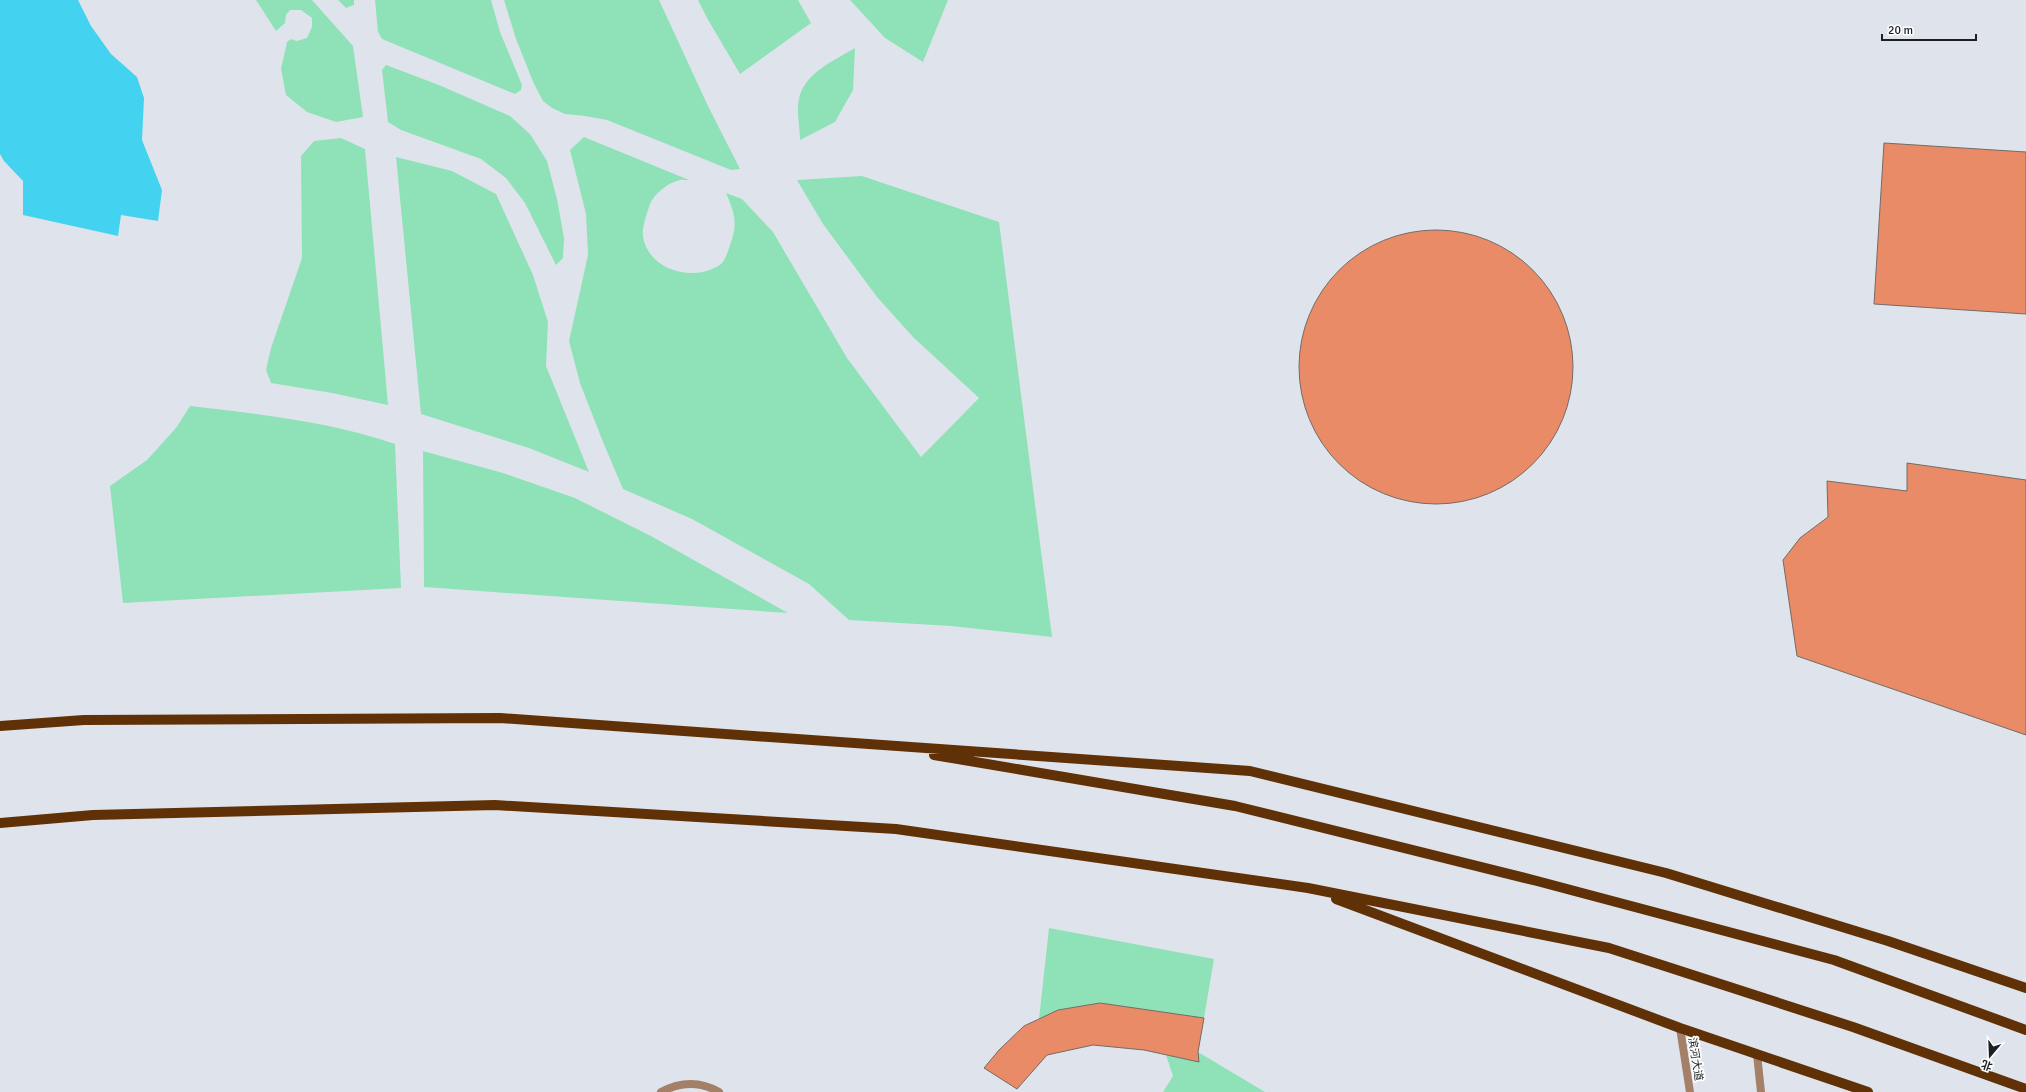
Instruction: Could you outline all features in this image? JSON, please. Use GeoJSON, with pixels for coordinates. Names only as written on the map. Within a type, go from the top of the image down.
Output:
{"type":"FeatureCollection","features":[{"type":"Feature","properties":{"kind":"main road"},"geometry":{"type":"LineString","coordinates":[[0,726],[84,720],[500,718],[876,746],[1250,771],[1666,873],[1888,941],[2026,988]]}},
{"type":"Feature","properties":{"kind":"main road"},"geometry":{"type":"LineString","coordinates":[[876,746],[1250,810],[1537,882],[1834,960],[2026,1030]]}},
{"type":"Feature","properties":{"kind":"main road"},"geometry":{"type":"LineString","coordinates":[[0,824],[93,815],[495,805],[896,829],[1308,888],[1609,948],[1853,1027],[2026,1089]]}},
{"type":"Feature","properties":{"kind":"main road"},"geometry":{"type":"LineString","coordinates":[[1308,888],[1680,1028],[1868,1092]]}},
{"type":"Feature","properties":{"kind":"street","name":"滨河大道"},"geometry":{"type":"LineString","coordinates":[[1680,1028],[1690,1092]]}},
{"type":"Feature","properties":{"kind":"street"},"geometry":{"type":"LineString","coordinates":[[1757,1054],[1761,1092]]}},
{"type":"Feature","properties":{"kind":"street"},"geometry":{"type":"LineString","coordinates":[[661,1092],[672,1086],[691,1083],[710,1087],[719,1092]]}},
{"type":"Feature","properties":{"kind":"green space"},"geometry":{"type":"Polygon","coordinates":[[[256,0],[312,0],[353,46],[363,117],[336,122],[307,112],[286,95],[281,69],[287,42],[291,39],[297,41],[307,38],[312,27],[312,18],[301,10],[290,10],[286,15],[285,23],[276,31],[256,0]]]}},
{"type":"Feature","properties":{"kind":"green space"},"geometry":{"type":"Polygon","coordinates":[[[338,0],[354,0],[354,5],[346,8],[338,0]]]}},
{"type":"Feature","properties":{"kind":"green space"},"geometry":{"type":"Polygon","coordinates":[[[375,0],[491,0],[500,32],[522,85],[521,90],[515,94],[382,39],[378,32],[375,0]]]}},
{"type":"Feature","properties":{"kind":"green space"},"geometry":{"type":"Polygon","coordinates":[[[504,0],[659,0],[708,106],[740,169],[731,170],[607,120],[565,114],[552,108],[543,101],[534,84],[516,39],[504,0]]]}},
{"type":"Feature","properties":{"kind":"green space"},"geometry":{"type":"Polygon","coordinates":[[[698,0],[798,0],[811,23],[740,74],[698,0]]]}},
{"type":"Feature","properties":{"kind":"green space"},"geometry":{"type":"Polygon","coordinates":[[[850,0],[948,0],[923,62],[885,38],[850,0]]]}},
{"type":"Feature","properties":{"kind":"green space"},"geometry":{"type":"Polygon","coordinates":[[[855,48],[853,90],[835,122],[800,140],[798,109],[802,90],[807,82],[821,68],[855,48]]]}},
{"type":"Feature","properties":{"kind":"green space"},"geometry":{"type":"Polygon","coordinates":[[[386,65],[439,85],[510,116],[530,134],[547,161],[557,199],[564,238],[563,258],[556,265],[525,203],[506,178],[481,159],[401,130],[388,122],[382,70],[386,65]]]}},
{"type":"Feature","properties":{"kind":"green space"},"geometry":{"type":"Polygon","coordinates":[[[584,137],[689,180],[680,180],[673,183],[656,195],[651,203],[644,225],[643,237],[647,249],[654,258],[663,265],[674,270],[686,273],[699,273],[710,270],[722,263],[726,256],[735,225],[732,207],[726,193],[742,199],[773,232],[847,358],[921,457],[979,398],[913,337],[877,297],[823,224],[797,180],[862,176],[999,222],[1052,637],[951,626],[849,620],[809,584],[692,519],[623,489],[580,383],[569,341],[588,255],[586,214],[570,150],[584,137]]]}},
{"type":"Feature","properties":{"kind":"green space"},"geometry":{"type":"Polygon","coordinates":[[[341,138],[365,149],[388,405],[332,393],[271,383],[266,370],[271,348],[302,258],[301,156],[314,141],[341,138]]]}},
{"type":"Feature","properties":{"kind":"green space"},"geometry":{"type":"Polygon","coordinates":[[[396,157],[452,171],[496,194],[533,275],[548,322],[546,366],[589,472],[529,448],[421,414],[396,157]]]}},
{"type":"Feature","properties":{"kind":"green space"},"geometry":{"type":"Polygon","coordinates":[[[190,406],[293,419],[345,429],[395,444],[401,588],[123,603],[110,486],[147,460],[176,428],[190,406]]]}},
{"type":"Feature","properties":{"kind":"green space"},"geometry":{"type":"Polygon","coordinates":[[[423,451],[503,473],[575,498],[651,536],[788,613],[424,587],[423,451]]]}},
{"type":"Feature","properties":{"kind":"green space"},"geometry":{"type":"Polygon","coordinates":[[[1049,928],[1214,959],[1204,1018],[1100,1003],[1058,1010],[1039,1019],[1049,928]]]}},
{"type":"Feature","properties":{"kind":"green space"},"geometry":{"type":"Polygon","coordinates":[[[1198,1052],[1265,1092],[1163,1092],[1173,1076],[1166,1055],[1199,1062],[1198,1052]]]}},
{"type":"Feature","properties":{"kind":"water"},"geometry":{"type":"Polygon","coordinates":[[[0,0],[78,0],[91,26],[111,54],[137,77],[144,98],[142,140],[162,190],[158,221],[121,215],[118,236],[23,215],[23,181],[4,161],[0,154],[0,0]]]}},
{"type":"Feature","properties":{"kind":"building"},"geometry":{"type":"Polygon","coordinates":[[[1884,143],[2026,152],[2026,314],[1874,304],[1884,143]]]}},
{"type":"Feature","properties":{"kind":"building"},"geometry":{"type":"Polygon","coordinates":[[[1436,230],[1476,236],[1500,246],[1512,253],[1533,270],[1550,291],[1557,303],[1567,327],[1573,367],[1567,407],[1557,431],[1550,443],[1533,464],[1512,481],[1500,488],[1476,498],[1436,504],[1396,498],[1372,488],[1360,481],[1339,464],[1322,443],[1315,431],[1305,407],[1299,367],[1305,327],[1315,303],[1322,291],[1339,270],[1360,253],[1372,246],[1396,236],[1436,230]]]}},
{"type":"Feature","properties":{"kind":"building"},"geometry":{"type":"Polygon","coordinates":[[[1907,463],[2026,480],[2026,735],[1797,656],[1783,560],[1800,538],[1828,517],[1827,481],[1907,491],[1907,463]]]}},
{"type":"Feature","properties":{"kind":"building"},"geometry":{"type":"Polygon","coordinates":[[[1100,1003],[1204,1018],[1198,1052],[1199,1062],[1144,1050],[1093,1045],[1047,1055],[1017,1089],[984,1068],[999,1050],[1024,1026],[1058,1010],[1100,1003]]]}}]}
